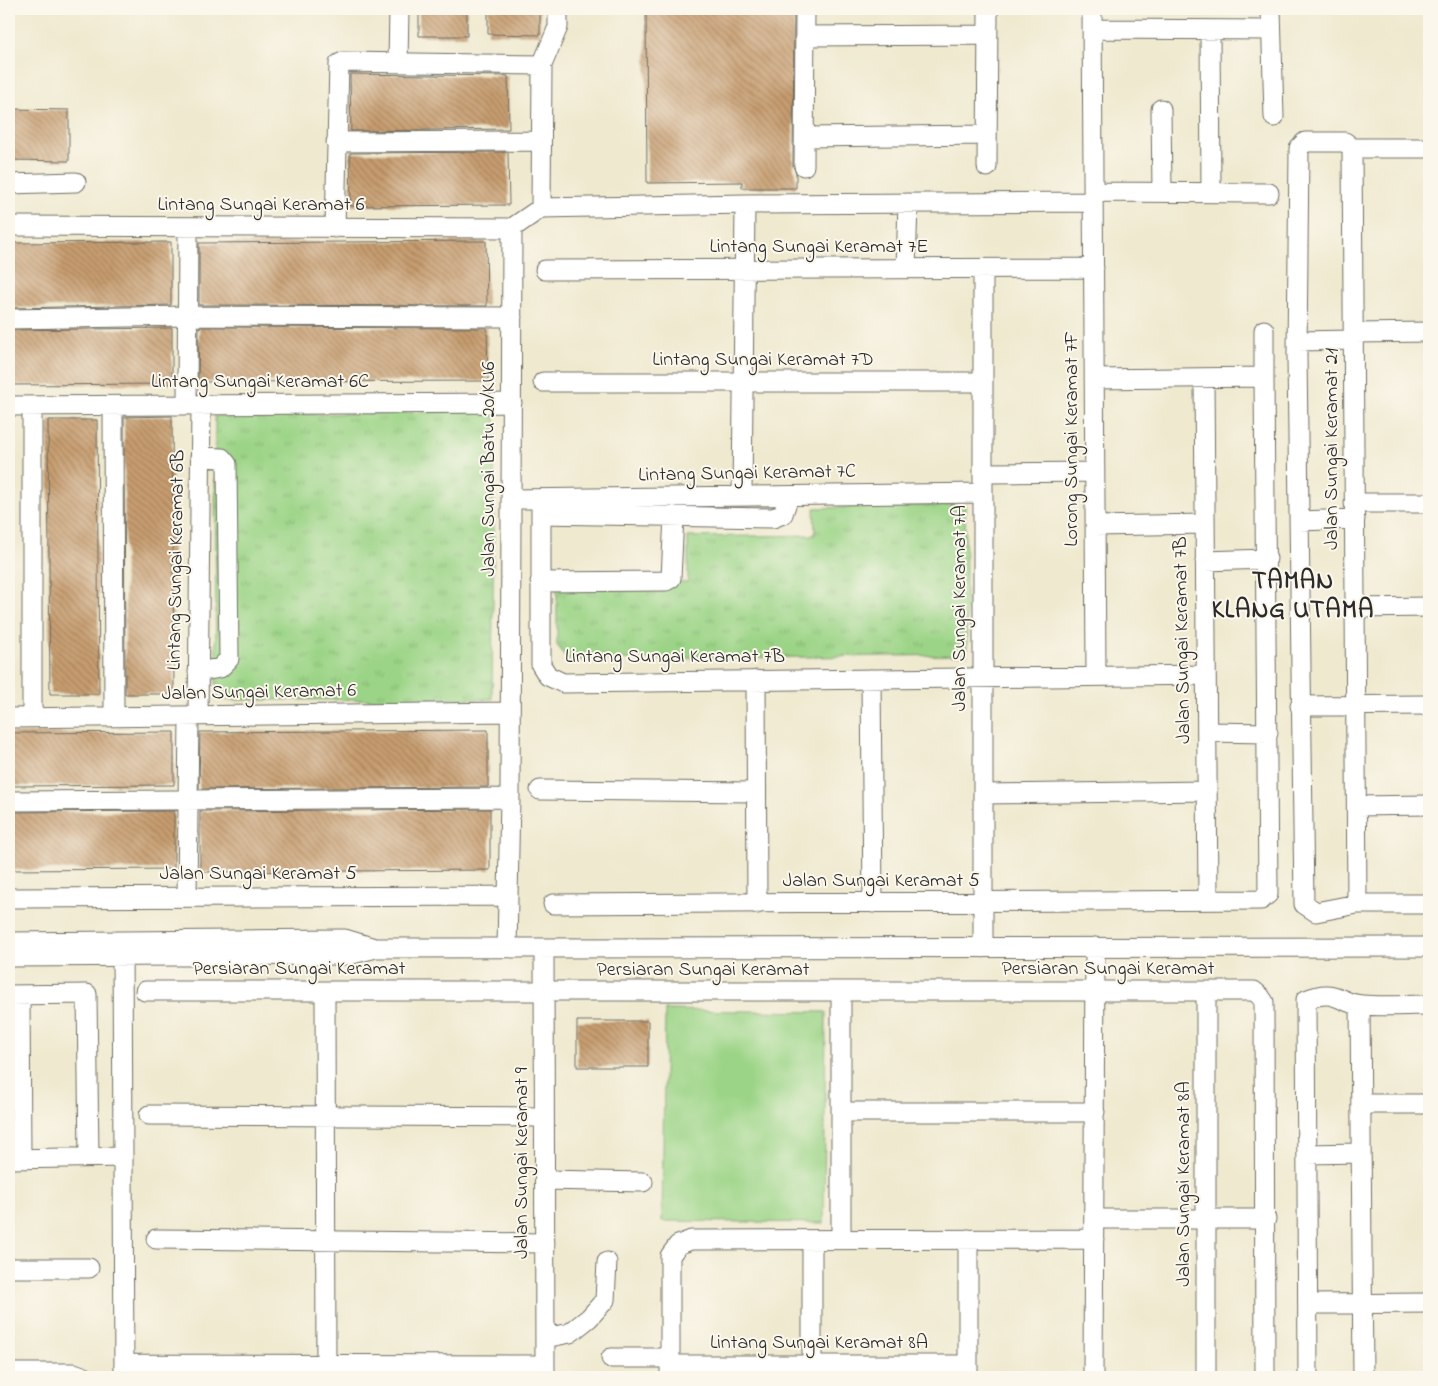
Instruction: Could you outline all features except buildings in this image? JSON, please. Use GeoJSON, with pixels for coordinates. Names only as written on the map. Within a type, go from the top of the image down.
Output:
{"type":"FeatureCollection","features":[{"type":"Feature","properties":{"kind":"street"},"geometry":{"type":"LineString","coordinates":[[398,62],[399,9]]}},
{"type":"Feature","properties":{"kind":"street"},"geometry":{"type":"LineString","coordinates":[[541,208],[542,65],[558,26],[558,9]]}},
{"type":"Feature","properties":{"kind":"street"},"geometry":{"type":"LineString","coordinates":[[804,166],[805,9]]}},
{"type":"Feature","properties":{"kind":"street"},"geometry":{"type":"LineString","coordinates":[[987,167],[988,9]]}},
{"type":"Feature","properties":{"kind":"street","name":"Lorong Sungai Keramat 7F"},"geometry":{"type":"LineString","coordinates":[[1092,9],[1096,675]]}},
{"type":"Feature","properties":{"kind":"street"},"geometry":{"type":"LineString","coordinates":[[1271,9],[1274,117]]}},
{"type":"Feature","properties":{"kind":"street"},"geometry":{"type":"LineString","coordinates":[[1092,29],[1271,30]]}},
{"type":"Feature","properties":{"kind":"street"},"geometry":{"type":"LineString","coordinates":[[1210,30],[1210,192]]}},
{"type":"Feature","properties":{"kind":"street"},"geometry":{"type":"LineString","coordinates":[[805,36],[988,35]]}},
{"type":"Feature","properties":{"kind":"street"},"geometry":{"type":"LineString","coordinates":[[335,228],[339,64],[398,62],[542,65]]}},
{"type":"Feature","properties":{"kind":"street"},"geometry":{"type":"LineString","coordinates":[[1161,109],[1162,192]]}},
{"type":"Feature","properties":{"kind":"street"},"geometry":{"type":"LineString","coordinates":[[805,136],[987,135]]}},
{"type":"Feature","properties":{"kind":"street"},"geometry":{"type":"LineString","coordinates":[[336,142],[541,141]]}},
{"type":"Feature","properties":{"kind":"street"},"geometry":{"type":"LineString","coordinates":[[1429,148],[1352,148],[1345,142],[1305,142],[1299,148],[1298,341],[1300,706],[1304,904],[1316,912],[1357,904],[1429,904]]}},
{"type":"Feature","properties":{"kind":"street","name":"Jalan Sungai Keramat 21"},"geometry":{"type":"LineString","coordinates":[[1352,148],[1357,904]]}},
{"type":"Feature","properties":{"kind":"street"},"geometry":{"type":"LineString","coordinates":[[9,184],[76,182]]}},
{"type":"Feature","properties":{"kind":"street"},"geometry":{"type":"LineString","coordinates":[[512,228],[541,208],[908,203],[1093,197],[1162,192],[1269,193]]}},
{"type":"Feature","properties":{"kind":"street"},"geometry":{"type":"LineString","coordinates":[[906,269],[908,203]]}},
{"type":"Feature","properties":{"kind":"street"},"geometry":{"type":"LineString","coordinates":[[742,496],[745,204]]}},
{"type":"Feature","properties":{"kind":"street","name":"Lintang Sungai Keramat 6"},"geometry":{"type":"LineString","coordinates":[[9,226],[512,228]]}},
{"type":"Feature","properties":{"kind":"street","name":"Lintang Sungai Keramat 6B"},"geometry":{"type":"LineString","coordinates":[[187,897],[188,800],[198,672],[200,457],[187,316],[188,227]]}},
{"type":"Feature","properties":{"kind":"street","name":"Jalan Sungai Batu 20/KU6"},"geometry":{"type":"LineString","coordinates":[[507,948],[510,798],[512,228]]}},
{"type":"Feature","properties":{"kind":"street","name":"Lintang Sungai Keramat 7E"},"geometry":{"type":"LineString","coordinates":[[545,270],[1094,268]]}},
{"type":"Feature","properties":{"kind":"street","name":"Jalan Sungai Keramat 7A"},"geometry":{"type":"LineString","coordinates":[[983,269],[983,948]]}},
{"type":"Feature","properties":{"kind":"street"},"geometry":{"type":"LineString","coordinates":[[9,319],[187,316],[512,317]]}},
{"type":"Feature","properties":{"kind":"street"},"geometry":{"type":"LineString","coordinates":[[1207,732],[1268,733],[1264,330]]}},
{"type":"Feature","properties":{"kind":"street"},"geometry":{"type":"LineString","coordinates":[[1298,341],[1429,332]]}},
{"type":"Feature","properties":{"kind":"street"},"geometry":{"type":"LineString","coordinates":[[1094,379],[1264,378]]}},
{"type":"Feature","properties":{"kind":"street","name":"Jalan Sungai Keramat 7B"},"geometry":{"type":"LineString","coordinates":[[1204,379],[1208,900]]}},
{"type":"Feature","properties":{"kind":"street","name":"Lintang Sungai Keramat 7D"},"geometry":{"type":"LineString","coordinates":[[543,382],[983,382]]}},
{"type":"Feature","properties":{"kind":"street","name":"Lintang Sungai Keramat 6C"},"geometry":{"type":"LineString","coordinates":[[9,406],[512,403]]}},
{"type":"Feature","properties":{"kind":"street"},"geometry":{"type":"LineString","coordinates":[[32,406],[32,718]]}},
{"type":"Feature","properties":{"kind":"street"},"geometry":{"type":"LineString","coordinates":[[113,406],[114,717]]}},
{"type":"Feature","properties":{"kind":"street"},"geometry":{"type":"LineString","coordinates":[[198,672],[220,668],[229,660],[227,464],[222,458],[200,457]]}},
{"type":"Feature","properties":{"kind":"street"},"geometry":{"type":"LineString","coordinates":[[983,473],[1094,472]]}},
{"type":"Feature","properties":{"kind":"street","name":"Lintang Sungai Keramat 7C"},"geometry":{"type":"LineString","coordinates":[[512,499],[541,506],[742,496],[983,493]]}},
{"type":"Feature","properties":{"kind":"street"},"geometry":{"type":"LineString","coordinates":[[541,506],[674,516],[773,518],[783,514],[789,496]]}},
{"type":"Feature","properties":{"kind":"street"},"geometry":{"type":"LineString","coordinates":[[1299,521],[1355,512],[1429,504]]}},
{"type":"Feature","properties":{"kind":"street","name":"Lintang Sungai Keramat 7B"},"geometry":{"type":"LineString","coordinates":[[541,506],[541,665],[548,676],[563,683],[1206,675]]}},
{"type":"Feature","properties":{"kind":"street"},"geometry":{"type":"LineString","coordinates":[[540,582],[666,581],[671,578],[674,516]]}},
{"type":"Feature","properties":{"kind":"street"},"geometry":{"type":"LineString","coordinates":[[1095,526],[1205,524]]}},
{"type":"Feature","properties":{"kind":"street"},"geometry":{"type":"LineString","coordinates":[[1205,561],[1267,560]]}},
{"type":"Feature","properties":{"kind":"street"},"geometry":{"type":"LineString","coordinates":[[1355,608],[1429,607]]}},
{"type":"Feature","properties":{"kind":"street"},"geometry":{"type":"LineString","coordinates":[[871,679],[873,903]]}},
{"type":"Feature","properties":{"kind":"street"},"geometry":{"type":"LineString","coordinates":[[756,680],[757,904]]}},
{"type":"Feature","properties":{"kind":"street"},"geometry":{"type":"LineString","coordinates":[[1300,706],[1429,705]]}},
{"type":"Feature","properties":{"kind":"street","name":"Jalan Sungai Keramat 6"},"geometry":{"type":"LineString","coordinates":[[9,718],[510,712]]}},
{"type":"Feature","properties":{"kind":"street","name":"Jalan Sungai Keramat 5"},"geometry":{"type":"LineString","coordinates":[[553,904],[1261,900],[1268,894],[1268,733]]}},
{"type":"Feature","properties":{"kind":"street"},"geometry":{"type":"LineString","coordinates":[[540,790],[756,792]]}},
{"type":"Feature","properties":{"kind":"street"},"geometry":{"type":"LineString","coordinates":[[983,794],[1207,791]]}},
{"type":"Feature","properties":{"kind":"street"},"geometry":{"type":"LineString","coordinates":[[9,801],[510,798]]}},
{"type":"Feature","properties":{"kind":"street"},"geometry":{"type":"LineString","coordinates":[[1356,806],[1429,805]]}},
{"type":"Feature","properties":{"kind":"street","name":"Jalan Sungai Keramat 5"},"geometry":{"type":"LineString","coordinates":[[9,898],[508,896]]}},
{"type":"Feature","properties":{"kind":"street","name":"Persiaran Sungai Keramat"},"geometry":{"type":"LineString","coordinates":[[9,942],[122,950],[348,955],[376,948],[1429,947]]}},
{"type":"Feature","properties":{"kind":"street"},"geometry":{"type":"LineString","coordinates":[[1093,1377],[1096,947]]}},
{"type":"Feature","properties":{"kind":"street","name":"Jalan Sungai Keramat 9"},"geometry":{"type":"LineString","coordinates":[[544,948],[545,1371]]}},
{"type":"Feature","properties":{"kind":"street"},"geometry":{"type":"LineString","coordinates":[[122,950],[124,1371],[545,1371]]}},
{"type":"Feature","properties":{"kind":"street","name":"Persiaran Sungai Keramat"},"geometry":{"type":"LineString","coordinates":[[9,957],[122,950]]}},
{"type":"Feature","properties":{"kind":"street","name":"Persiaran Sungai Keramat"},"geometry":{"type":"LineString","coordinates":[[146,991],[544,993],[1254,992],[1264,1002],[1266,1219]]}},
{"type":"Feature","properties":{"kind":"street"},"geometry":{"type":"LineString","coordinates":[[326,991],[326,1371]]}},
{"type":"Feature","properties":{"kind":"street","name":"Jalan Sungai Keramat 8A"},"geometry":{"type":"LineString","coordinates":[[1206,991],[1206,1377]]}},
{"type":"Feature","properties":{"kind":"street"},"geometry":{"type":"LineString","coordinates":[[841,992],[841,1239]]}},
{"type":"Feature","properties":{"kind":"street"},"geometry":{"type":"LineString","coordinates":[[89,1158],[87,994],[14,995],[15,1159],[89,1158],[123,1157]]}},
{"type":"Feature","properties":{"kind":"street"},"geometry":{"type":"LineString","coordinates":[[1308,1377],[1306,1000],[1323,994],[1336,996],[1360,1005],[1429,1005]]}},
{"type":"Feature","properties":{"kind":"street"},"geometry":{"type":"LineString","coordinates":[[1360,1005],[1363,1377]]}},
{"type":"Feature","properties":{"kind":"street"},"geometry":{"type":"LineString","coordinates":[[1361,1104],[1429,1104]]}},
{"type":"Feature","properties":{"kind":"street"},"geometry":{"type":"LineString","coordinates":[[841,1112],[1094,1112]]}},
{"type":"Feature","properties":{"kind":"street"},"geometry":{"type":"LineString","coordinates":[[149,1114],[544,1116]]}},
{"type":"Feature","properties":{"kind":"street"},"geometry":{"type":"LineString","coordinates":[[1307,1154],[1361,1153]]}},
{"type":"Feature","properties":{"kind":"street"},"geometry":{"type":"LineString","coordinates":[[544,1180],[643,1182]]}},
{"type":"Feature","properties":{"kind":"street"},"geometry":{"type":"LineString","coordinates":[[1094,1219],[1266,1219],[1265,1377]]}},
{"type":"Feature","properties":{"kind":"street"},"geometry":{"type":"LineString","coordinates":[[156,1239],[545,1243]]}},
{"type":"Feature","properties":{"kind":"street"},"geometry":{"type":"LineString","coordinates":[[968,1239],[968,1371]]}},
{"type":"Feature","properties":{"kind":"street"},"geometry":{"type":"LineString","coordinates":[[670,1367],[670,1256],[678,1245],[691,1240],[1094,1239]]}},
{"type":"Feature","properties":{"kind":"street"},"geometry":{"type":"LineString","coordinates":[[812,1240],[812,1371]]}},
{"type":"Feature","properties":{"kind":"street"},"geometry":{"type":"LineString","coordinates":[[545,1338],[570,1333],[589,1318],[605,1300],[607,1262]]}},
{"type":"Feature","properties":{"kind":"street"},"geometry":{"type":"LineString","coordinates":[[9,1268],[89,1268]]}},
{"type":"Feature","properties":{"kind":"street"},"geometry":{"type":"LineString","coordinates":[[1308,1304],[1429,1303]]}},
{"type":"Feature","properties":{"kind":"street","name":"Lintang Sungai Keramat 8A"},"geometry":{"type":"LineString","coordinates":[[611,1358],[670,1367],[812,1371],[968,1371]]}},
{"type":"Feature","properties":{"kind":"street"},"geometry":{"type":"LineString","coordinates":[[9,1373],[74,1373],[85,1377]]}},
{"type":"Feature","properties":{"kind":"green space"},"geometry":{"type":"Polygon","coordinates":[[[495,411],[492,699],[216,700],[215,416],[495,411]]]}},
{"type":"Feature","properties":{"kind":"green space"},"geometry":{"type":"Polygon","coordinates":[[[965,505],[967,655],[567,660],[557,645],[557,584],[688,582],[688,537],[815,535],[814,508],[965,505]]]}},
{"type":"Feature","properties":{"kind":"green space"},"geometry":{"type":"Polygon","coordinates":[[[665,1010],[826,1012],[824,1223],[662,1221],[665,1010]]]}},
{"type":"Feature","properties":{"kind":"district","name":"TAMAN KLANG UTAMA"},"geometry":{"type":"Point","coordinates":[1293,596]}}]}
